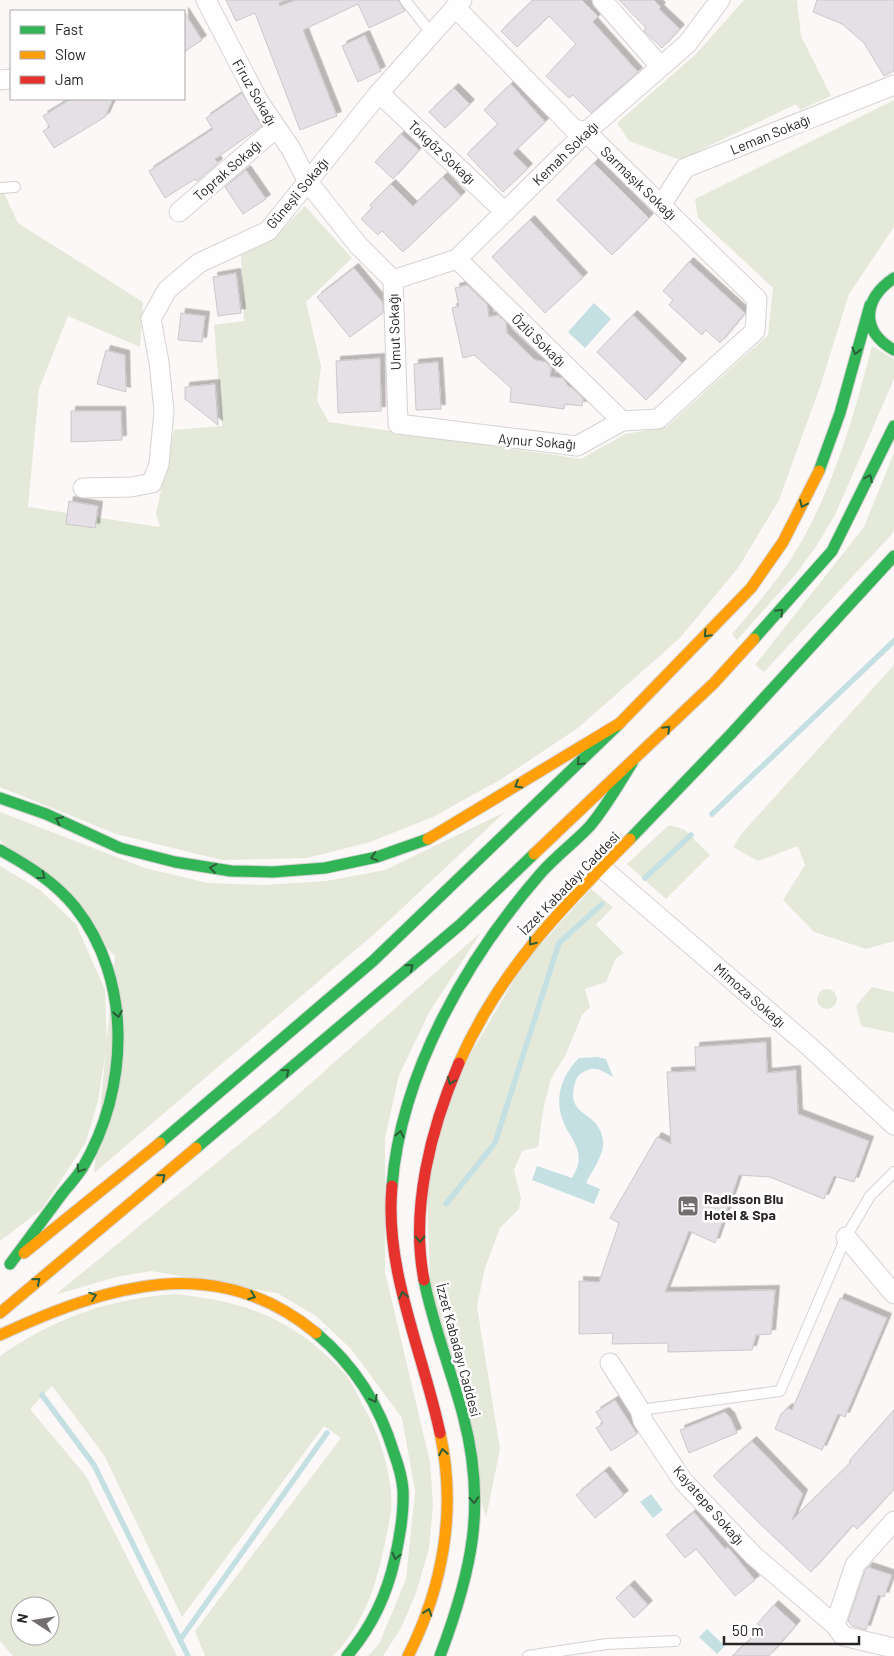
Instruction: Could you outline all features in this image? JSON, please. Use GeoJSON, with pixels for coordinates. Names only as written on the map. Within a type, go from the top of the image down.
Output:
{"type":"FeatureCollection","features":[{"type":"Feature","properties":{"kind":"main road"},"geometry":{"type":"LineString","coordinates":[[0,1272],[138,1162],[373,961],[620,723],[751,588],[784,541],[802,507],[830,440],[870,305],[875,292],[889,280],[894,267]]}},
{"type":"Feature","properties":{"kind":"main road"},"geometry":{"type":"LineString","coordinates":[[870,305],[869,317],[872,329],[879,339],[894,350]]}},
{"type":"Feature","properties":{"kind":"main road"},"geometry":{"type":"LineString","coordinates":[[0,1313],[461,924],[714,683],[816,571],[844,530],[894,426]]}},
{"type":"Feature","properties":{"kind":"main road","name":"İzzet Kabadayı Caddesi"},"geometry":{"type":"LineString","coordinates":[[440,1656],[460,1602],[472,1551],[475,1512],[471,1462],[460,1402],[438,1339],[420,1257],[419,1222],[429,1148],[437,1117],[464,1048],[508,972],[551,920],[675,795],[894,556]]}},
{"type":"Feature","properties":{"kind":"main road"},"geometry":{"type":"LineString","coordinates":[[0,798],[46,814],[120,848],[175,862],[231,871],[273,872],[325,868],[377,857],[433,836],[620,723]]}},
{"type":"Feature","properties":{"kind":"main road"},"geometry":{"type":"LineString","coordinates":[[408,1656],[419,1636],[436,1588],[446,1532],[446,1472],[436,1415],[407,1313],[393,1253],[391,1208],[394,1158],[407,1100],[430,1038],[462,982],[537,878],[591,824],[632,763]]}},
{"type":"Feature","properties":{"kind":"main road"},"geometry":{"type":"LineString","coordinates":[[0,850],[48,880],[75,907],[96,943],[108,971],[120,1022],[115,1086],[103,1124],[82,1168],[10,1264]]}},
{"type":"Feature","properties":{"kind":"main road"},"geometry":{"type":"LineString","coordinates":[[0,1335],[94,1296],[133,1285],[185,1282],[230,1288],[272,1303],[313,1329],[350,1364],[371,1394],[388,1427],[403,1490],[400,1538],[389,1588],[371,1626],[347,1656]]}},
{"type":"Feature","properties":{"kind":"street","name":"Firuz Sokağı"},"geometry":{"type":"LineString","coordinates":[[206,0],[259,102],[291,149],[308,182]]}},
{"type":"Feature","properties":{"kind":"street"},"geometry":{"type":"LineString","coordinates":[[602,0],[660,66]]}},
{"type":"Feature","properties":{"kind":"street","name":"Kemah Sokağı"},"geometry":{"type":"LineString","coordinates":[[392,280],[457,259],[586,132],[687,44],[720,0]]}},
{"type":"Feature","properties":{"kind":"street","name":"Güneşli Sokağı"},"geometry":{"type":"LineString","coordinates":[[83,488],[131,487],[152,482],[159,464],[164,411],[159,362],[151,319],[167,290],[199,263],[268,231],[379,93],[458,4]]}},
{"type":"Feature","properties":{"kind":"street","name":"Sarmaşık Sokağı"},"geometry":{"type":"LineString","coordinates":[[458,4],[574,130],[586,132],[662,204],[757,300]]}},
{"type":"Feature","properties":{"kind":"street","name":"Leman Sokağı"},"geometry":{"type":"LineString","coordinates":[[662,204],[685,168],[894,84]]}},
{"type":"Feature","properties":{"kind":"street","name":"Tokgöz Sokağı"},"geometry":{"type":"LineString","coordinates":[[379,93],[505,212]]}},
{"type":"Feature","properties":{"kind":"street","name":"Toprak Sokağı"},"geometry":{"type":"LineString","coordinates":[[179,212],[276,128]]}},
{"type":"Feature","properties":{"kind":"street","name":"Umut Sokağı"},"geometry":{"type":"LineString","coordinates":[[308,182],[358,245],[392,280],[398,424]]}},
{"type":"Feature","properties":{"kind":"street","name":"Özlü Sokağı"},"geometry":{"type":"LineString","coordinates":[[457,259],[622,421]]}},
{"type":"Feature","properties":{"kind":"street","name":"Aynur Sokağı"},"geometry":{"type":"LineString","coordinates":[[398,424],[577,446],[622,421],[658,419],[755,331],[757,300]]}},
{"type":"Feature","properties":{"kind":"street","name":"Mimoza Sokağı"},"geometry":{"type":"LineString","coordinates":[[602,868],[811,1048],[894,1126]]}},
{"type":"Feature","properties":{"kind":"street"},"geometry":{"type":"LineString","coordinates":[[846,1237],[894,1294]]}},
{"type":"Feature","properties":{"kind":"street","name":"Kayatepe Sokağı"},"geometry":{"type":"LineString","coordinates":[[610,1363],[640,1410],[643,1420],[683,1481],[754,1556],[835,1625],[843,1636],[894,1648]]}},
{"type":"Feature","properties":{"kind":"street"},"geometry":{"type":"LineString","coordinates":[[835,1625],[855,1565],[894,1521]]}},
{"type":"Feature","properties":{"kind":"lane"},"geometry":{"type":"LineString","coordinates":[[405,0],[431,33]]}},
{"type":"Feature","properties":{"kind":"lane"},"geometry":{"type":"LineString","coordinates":[[0,188],[14,188]]}},
{"type":"Feature","properties":{"kind":"lane"},"geometry":{"type":"LineString","coordinates":[[640,1410],[780,1391],[846,1237],[870,1196],[894,1172]]}},
{"type":"Feature","properties":{"kind":"lane"},"geometry":{"type":"LineString","coordinates":[[528,1656],[559,1653],[607,1644],[675,1641]]}},
{"type":"Feature","properties":{"kind":"shaded area"},"geometry":{"type":"Polygon","coordinates":[[[744,0],[797,0],[801,36],[831,96],[800,110],[796,104],[680,160],[629,141],[617,123],[696,54],[744,0]]]}},
{"type":"Feature","properties":{"kind":"shaded area"},"geometry":{"type":"Polygon","coordinates":[[[894,100],[894,227],[849,294],[821,384],[779,500],[738,568],[680,638],[578,728],[503,778],[433,817],[370,842],[307,858],[222,860],[116,834],[0,787],[0,184],[18,223],[143,302],[140,347],[68,316],[39,389],[28,507],[160,527],[156,513],[174,430],[222,426],[214,325],[244,321],[241,255],[271,241],[305,206],[352,258],[306,302],[321,366],[317,401],[329,422],[581,459],[625,434],[666,427],[768,335],[773,288],[698,218],[695,199],[894,100]]]}},
{"type":"Feature","properties":{"kind":"shaded area"},"geometry":{"type":"Polygon","coordinates":[[[872,346],[894,359],[894,379],[835,515],[815,548],[795,575],[737,640],[732,634],[791,559],[818,509],[840,456],[872,346]]]}},
{"type":"Feature","properties":{"kind":"shaded area"},"geometry":{"type":"Polygon","coordinates":[[[894,453],[894,530],[892,534],[764,672],[755,665],[864,527],[894,453]]]}},
{"type":"Feature","properties":{"kind":"shaded area"},"geometry":{"type":"Polygon","coordinates":[[[894,665],[894,941],[866,949],[814,932],[783,900],[805,865],[798,846],[758,861],[733,847],[743,832],[894,665]]]}},
{"type":"Feature","properties":{"kind":"shaded area"},"geometry":{"type":"Polygon","coordinates":[[[0,812],[145,868],[208,883],[264,885],[326,881],[385,870],[505,812],[381,928],[94,1173],[115,956],[0,840],[0,812]]]}},
{"type":"Feature","properties":{"kind":"shaded area"},"geometry":{"type":"Polygon","coordinates":[[[669,825],[685,830],[710,855],[666,899],[627,864],[669,825]]]}},
{"type":"Feature","properties":{"kind":"shaded area"},"geometry":{"type":"Polygon","coordinates":[[[0,866],[40,890],[76,924],[105,990],[107,1043],[98,1101],[86,1142],[42,1209],[0,1241],[0,866]]]}},
{"type":"Feature","properties":{"kind":"shaded area"},"geometry":{"type":"Polygon","coordinates":[[[591,889],[613,907],[596,925],[624,953],[616,958],[606,982],[585,989],[590,1007],[582,1015],[566,1054],[551,1079],[544,1105],[538,1147],[522,1151],[514,1170],[521,1198],[519,1209],[500,1228],[485,1268],[477,1306],[500,1449],[486,1518],[431,1308],[426,1167],[450,1089],[524,963],[591,889]]]}},
{"type":"Feature","properties":{"kind":"shaded area"},"geometry":{"type":"Polygon","coordinates":[[[481,932],[430,1011],[399,1075],[385,1138],[385,1272],[430,1462],[433,1505],[429,1549],[416,1593],[401,1628],[383,1656],[368,1656],[379,1644],[406,1579],[415,1491],[402,1418],[351,1349],[316,1316],[277,1293],[151,1271],[116,1277],[55,1295],[275,1115],[481,932]]]}},
{"type":"Feature","properties":{"kind":"shaded area"},"geometry":{"type":"Polygon","coordinates":[[[872,987],[894,992],[894,1033],[861,1026],[856,1006],[872,987]]]}},
{"type":"Feature","properties":{"kind":"shaded area"},"geometry":{"type":"Polygon","coordinates":[[[827,989],[834,992],[837,999],[834,1006],[827,1009],[820,1006],[817,999],[820,992],[827,989]]]}},
{"type":"Feature","properties":{"kind":"shaded area"},"geometry":{"type":"Polygon","coordinates":[[[175,1294],[225,1302],[268,1316],[308,1340],[327,1355],[345,1374],[354,1388],[372,1423],[382,1448],[390,1487],[391,1511],[380,1566],[366,1608],[352,1633],[333,1656],[205,1656],[195,1631],[341,1438],[324,1426],[182,1617],[104,1455],[52,1386],[30,1409],[86,1476],[177,1656],[13,1656],[0,1641],[0,1356],[41,1331],[62,1321],[127,1300],[175,1294]]]}},
{"type":"Feature","properties":{"kind":"water"},"geometry":{"type":"Polygon","coordinates":[[[594,303],[611,319],[585,348],[568,332],[594,303]]]}},
{"type":"Feature","properties":{"kind":"water"},"geometry":{"type":"Polygon","coordinates":[[[597,1057],[606,1059],[613,1077],[598,1069],[586,1071],[577,1078],[573,1095],[578,1109],[596,1123],[603,1140],[600,1157],[586,1183],[600,1189],[594,1204],[532,1180],[537,1166],[572,1178],[579,1158],[574,1141],[565,1126],[560,1112],[561,1087],[568,1072],[579,1058],[597,1057]]]}},
{"type":"Feature","properties":{"kind":"water"},"geometry":{"type":"Polygon","coordinates":[[[651,1494],[663,1510],[653,1518],[640,1502],[651,1494]]]}},
{"type":"Feature","properties":{"kind":"water"},"geometry":{"type":"Polygon","coordinates":[[[707,1629],[725,1646],[717,1654],[699,1637],[707,1629]]]}},
{"type":"Feature","properties":{"kind":"building"},"geometry":{"type":"Polygon","coordinates":[[[226,0],[286,0],[279,3],[280,6],[296,0],[398,0],[405,11],[369,28],[358,4],[303,30],[337,116],[300,130],[255,13],[236,21],[226,0]]]}},
{"type":"Feature","properties":{"kind":"building"},"geometry":{"type":"Polygon","coordinates":[[[533,0],[582,0],[598,16],[593,22],[638,72],[591,113],[573,95],[569,98],[546,76],[576,44],[549,16],[517,47],[501,31],[533,0]]]}},
{"type":"Feature","properties":{"kind":"building"},"geometry":{"type":"Polygon","coordinates":[[[619,0],[654,0],[661,7],[659,9],[680,29],[662,48],[644,31],[646,28],[619,0]]]}},
{"type":"Feature","properties":{"kind":"building"},"geometry":{"type":"Polygon","coordinates":[[[817,0],[894,0],[894,71],[884,76],[864,43],[842,24],[813,12],[817,0]]]}},
{"type":"Feature","properties":{"kind":"building"},"geometry":{"type":"Polygon","coordinates":[[[185,14],[202,40],[185,51],[185,14]]]}},
{"type":"Feature","properties":{"kind":"building"},"geometry":{"type":"Polygon","coordinates":[[[365,35],[381,71],[358,82],[342,46],[365,35]]]}},
{"type":"Feature","properties":{"kind":"building"},"geometry":{"type":"Polygon","coordinates":[[[511,84],[545,122],[513,153],[528,168],[503,192],[467,154],[498,124],[484,110],[511,84]]]}},
{"type":"Feature","properties":{"kind":"building"},"geometry":{"type":"Polygon","coordinates":[[[454,88],[470,104],[445,128],[429,112],[454,88]]]}},
{"type":"Feature","properties":{"kind":"building"},"geometry":{"type":"Polygon","coordinates":[[[242,93],[262,126],[215,159],[218,163],[197,181],[195,179],[165,198],[149,171],[213,129],[206,118],[242,93]]]}},
{"type":"Feature","properties":{"kind":"building"},"geometry":{"type":"Polygon","coordinates":[[[69,100],[113,100],[105,117],[54,148],[43,131],[50,127],[43,116],[69,100]]]}},
{"type":"Feature","properties":{"kind":"building"},"geometry":{"type":"Polygon","coordinates":[[[401,134],[419,150],[393,179],[375,162],[401,134]]]}},
{"type":"Feature","properties":{"kind":"building"},"geometry":{"type":"Polygon","coordinates":[[[594,163],[649,218],[612,255],[557,200],[594,163]]]}},
{"type":"Feature","properties":{"kind":"building"},"geometry":{"type":"Polygon","coordinates":[[[246,170],[266,199],[243,214],[225,187],[246,170]]]}},
{"type":"Feature","properties":{"kind":"building"},"geometry":{"type":"Polygon","coordinates":[[[443,177],[461,196],[403,252],[382,231],[378,235],[361,219],[372,208],[370,205],[391,184],[413,206],[443,177]]]}},
{"type":"Feature","properties":{"kind":"building"},"geometry":{"type":"Polygon","coordinates":[[[530,220],[583,277],[545,313],[492,257],[530,220]]]}},
{"type":"Feature","properties":{"kind":"building"},"geometry":{"type":"Polygon","coordinates":[[[689,262],[745,313],[720,343],[706,330],[702,335],[669,305],[673,300],[663,291],[689,262]]]}},
{"type":"Feature","properties":{"kind":"building"},"geometry":{"type":"Polygon","coordinates":[[[354,268],[383,303],[383,313],[350,337],[317,297],[354,268]]]}},
{"type":"Feature","properties":{"kind":"building"},"geometry":{"type":"Polygon","coordinates":[[[236,273],[241,313],[218,316],[213,277],[236,273]]]}},
{"type":"Feature","properties":{"kind":"building"},"geometry":{"type":"Polygon","coordinates":[[[467,285],[487,304],[489,317],[498,315],[506,322],[507,333],[535,360],[546,362],[551,368],[550,377],[563,378],[568,386],[583,398],[582,406],[565,404],[564,409],[510,402],[511,388],[474,355],[463,358],[452,308],[459,306],[455,288],[467,285]]]}},
{"type":"Feature","properties":{"kind":"building"},"geometry":{"type":"Polygon","coordinates":[[[181,313],[205,316],[202,342],[178,340],[181,313]]]}},
{"type":"Feature","properties":{"kind":"building"},"geometry":{"type":"Polygon","coordinates":[[[633,315],[682,363],[646,400],[597,352],[633,315]]]}},
{"type":"Feature","properties":{"kind":"building"},"geometry":{"type":"Polygon","coordinates":[[[106,350],[125,355],[126,392],[97,384],[106,350]]]}},
{"type":"Feature","properties":{"kind":"building"},"geometry":{"type":"Polygon","coordinates":[[[380,358],[381,411],[338,413],[336,361],[380,358]]]}},
{"type":"Feature","properties":{"kind":"building"},"geometry":{"type":"Polygon","coordinates":[[[438,362],[441,409],[416,410],[414,364],[438,362]]]}},
{"type":"Feature","properties":{"kind":"building"},"geometry":{"type":"Polygon","coordinates":[[[215,384],[218,425],[185,399],[185,387],[215,384]]]}},
{"type":"Feature","properties":{"kind":"building"},"geometry":{"type":"Polygon","coordinates":[[[71,411],[121,411],[122,440],[71,442],[71,411]]]}},
{"type":"Feature","properties":{"kind":"building"},"geometry":{"type":"Polygon","coordinates":[[[69,501],[98,506],[95,528],[66,524],[69,501]]]}},
{"type":"Feature","properties":{"kind":"building"},"geometry":{"type":"Polygon","coordinates":[[[766,1042],[767,1073],[796,1070],[798,1114],[869,1141],[854,1182],[834,1176],[824,1199],[770,1177],[739,1175],[715,1243],[689,1231],[665,1292],[775,1290],[771,1334],[756,1335],[752,1350],[668,1352],[668,1343],[612,1344],[613,1333],[579,1334],[579,1281],[599,1282],[619,1223],[610,1218],[657,1137],[671,1144],[667,1072],[696,1071],[695,1047],[766,1042]]]}},
{"type":"Feature","properties":{"kind":"building"},"geometry":{"type":"Polygon","coordinates":[[[840,1298],[887,1318],[845,1417],[838,1414],[822,1450],[775,1429],[781,1414],[788,1408],[792,1410],[840,1298]]]}},
{"type":"Feature","properties":{"kind":"building"},"geometry":{"type":"Polygon","coordinates":[[[615,1400],[637,1434],[611,1451],[596,1428],[603,1423],[596,1412],[615,1400]]]}},
{"type":"Feature","properties":{"kind":"building"},"geometry":{"type":"Polygon","coordinates":[[[894,1410],[894,1489],[857,1529],[853,1525],[811,1572],[713,1476],[752,1441],[803,1494],[792,1520],[851,1462],[849,1461],[894,1410]]]}},
{"type":"Feature","properties":{"kind":"building"},"geometry":{"type":"Polygon","coordinates":[[[725,1412],[730,1417],[737,1433],[689,1453],[680,1430],[725,1412]]]}},
{"type":"Feature","properties":{"kind":"building"},"geometry":{"type":"Polygon","coordinates":[[[605,1471],[624,1495],[595,1518],[576,1495],[605,1471]]]}},
{"type":"Feature","properties":{"kind":"building"},"geometry":{"type":"Polygon","coordinates":[[[694,1512],[725,1549],[728,1547],[755,1580],[735,1596],[696,1549],[685,1558],[666,1535],[694,1512]]]}},
{"type":"Feature","properties":{"kind":"building"},"geometry":{"type":"Polygon","coordinates":[[[868,1567],[892,1575],[884,1597],[878,1595],[866,1630],[852,1626],[848,1621],[868,1567]]]}},
{"type":"Feature","properties":{"kind":"building"},"geometry":{"type":"Polygon","coordinates":[[[630,1585],[648,1605],[634,1618],[616,1598],[630,1585]]]}},
{"type":"Feature","properties":{"kind":"building"},"geometry":{"type":"Polygon","coordinates":[[[774,1605],[796,1625],[769,1656],[732,1656],[763,1628],[757,1624],[774,1605]]]}},
{"type":"Feature","properties":{"kind":"waterway"},"geometry":{"type":"LineString","coordinates":[[712,814],[894,641]]}},
{"type":"Feature","properties":{"kind":"waterway"},"geometry":{"type":"LineString","coordinates":[[645,878],[691,835]]}},
{"type":"Feature","properties":{"kind":"waterway"},"geometry":{"type":"LineString","coordinates":[[446,1204],[495,1143],[559,943],[602,904]]}},
{"type":"Feature","properties":{"kind":"waterway"},"geometry":{"type":"LineString","coordinates":[[42,1395],[94,1465],[188,1656]]}},
{"type":"Feature","properties":{"kind":"waterway"},"geometry":{"type":"LineString","coordinates":[[180,1640],[327,1433]]}},
{"type":"Feature","properties":{"kind":"traffic: fast"},"geometry":{"type":"LineString","coordinates":[[894,278],[876,295],[871,305],[870,315],[875,334],[894,350]]}},
{"type":"Feature","properties":{"kind":"traffic: fast"},"geometry":{"type":"LineString","coordinates":[[819,471],[840,413],[870,305]]}},
{"type":"Feature","properties":{"kind":"traffic: fast"},"geometry":{"type":"LineString","coordinates":[[754,639],[832,551],[894,426]]}},
{"type":"Feature","properties":{"kind":"traffic: fast"},"geometry":{"type":"LineString","coordinates":[[630,839],[731,734],[894,556]]}},
{"type":"Feature","properties":{"kind":"traffic: fast"},"geometry":{"type":"LineString","coordinates":[[160,1143],[373,961],[618,725]]}},
{"type":"Feature","properties":{"kind":"traffic: fast"},"geometry":{"type":"LineString","coordinates":[[392,1186],[398,1143],[409,1101],[424,1059],[442,1019],[464,979],[514,906],[541,873],[596,819],[632,763]]}},
{"type":"Feature","properties":{"kind":"traffic: fast"},"geometry":{"type":"LineString","coordinates":[[0,798],[46,814],[120,848],[175,862],[231,871],[273,872],[325,868],[377,857],[428,839]]}},
{"type":"Feature","properties":{"kind":"traffic: fast"},"geometry":{"type":"LineString","coordinates":[[0,850],[30,868],[59,890],[75,907],[94,936],[107,967],[115,1001],[118,1035],[116,1070],[109,1104],[98,1136],[81,1171],[10,1264]]}},
{"type":"Feature","properties":{"kind":"traffic: fast"},"geometry":{"type":"LineString","coordinates":[[196,1148],[461,924],[534,854]]}},
{"type":"Feature","properties":{"kind":"traffic: fast"},"geometry":{"type":"LineString","coordinates":[[424,1280],[432,1314],[463,1415],[474,1479],[475,1508],[468,1566],[440,1656]]}},
{"type":"Feature","properties":{"kind":"traffic: fast"},"geometry":{"type":"LineString","coordinates":[[316,1333],[343,1359],[373,1402],[388,1435],[401,1475],[403,1490],[400,1533],[388,1585],[371,1622],[347,1656]]}},
{"type":"Feature","properties":{"kind":"traffic: slow"},"geometry":{"type":"LineString","coordinates":[[618,725],[751,588],[783,542],[819,471]]}},
{"type":"Feature","properties":{"kind":"traffic: slow"},"geometry":{"type":"LineString","coordinates":[[534,854],[714,683],[754,639]]}},
{"type":"Feature","properties":{"kind":"traffic: slow"},"geometry":{"type":"LineString","coordinates":[[428,839],[620,723]]}},
{"type":"Feature","properties":{"kind":"traffic: slow"},"geometry":{"type":"LineString","coordinates":[[459,1063],[475,1030],[512,970],[556,916],[630,839]]}},
{"type":"Feature","properties":{"kind":"traffic: slow"},"geometry":{"type":"LineString","coordinates":[[24,1253],[160,1143]]}},
{"type":"Feature","properties":{"kind":"traffic: slow"},"geometry":{"type":"LineString","coordinates":[[0,1313],[196,1148]]}},
{"type":"Feature","properties":{"kind":"traffic: slow"},"geometry":{"type":"LineString","coordinates":[[0,1335],[80,1302],[120,1291],[160,1284],[200,1284],[239,1291],[278,1307],[316,1333]]}},
{"type":"Feature","properties":{"kind":"traffic: slow"},"geometry":{"type":"LineString","coordinates":[[408,1656],[430,1603],[444,1547],[447,1491],[440,1433]]}},
{"type":"Feature","properties":{"kind":"traffic: jam"},"geometry":{"type":"LineString","coordinates":[[424,1280],[420,1253],[420,1225],[426,1169],[440,1114],[459,1063]]}},
{"type":"Feature","properties":{"kind":"traffic: jam"},"geometry":{"type":"LineString","coordinates":[[392,1186],[391,1217],[399,1280],[440,1433]]}},
{"type":"Feature","properties":{"kind":"place","name":"Radisson Blu Hotel & Spa"},"geometry":{"type":"Point","coordinates":[688,1206]}}]}
